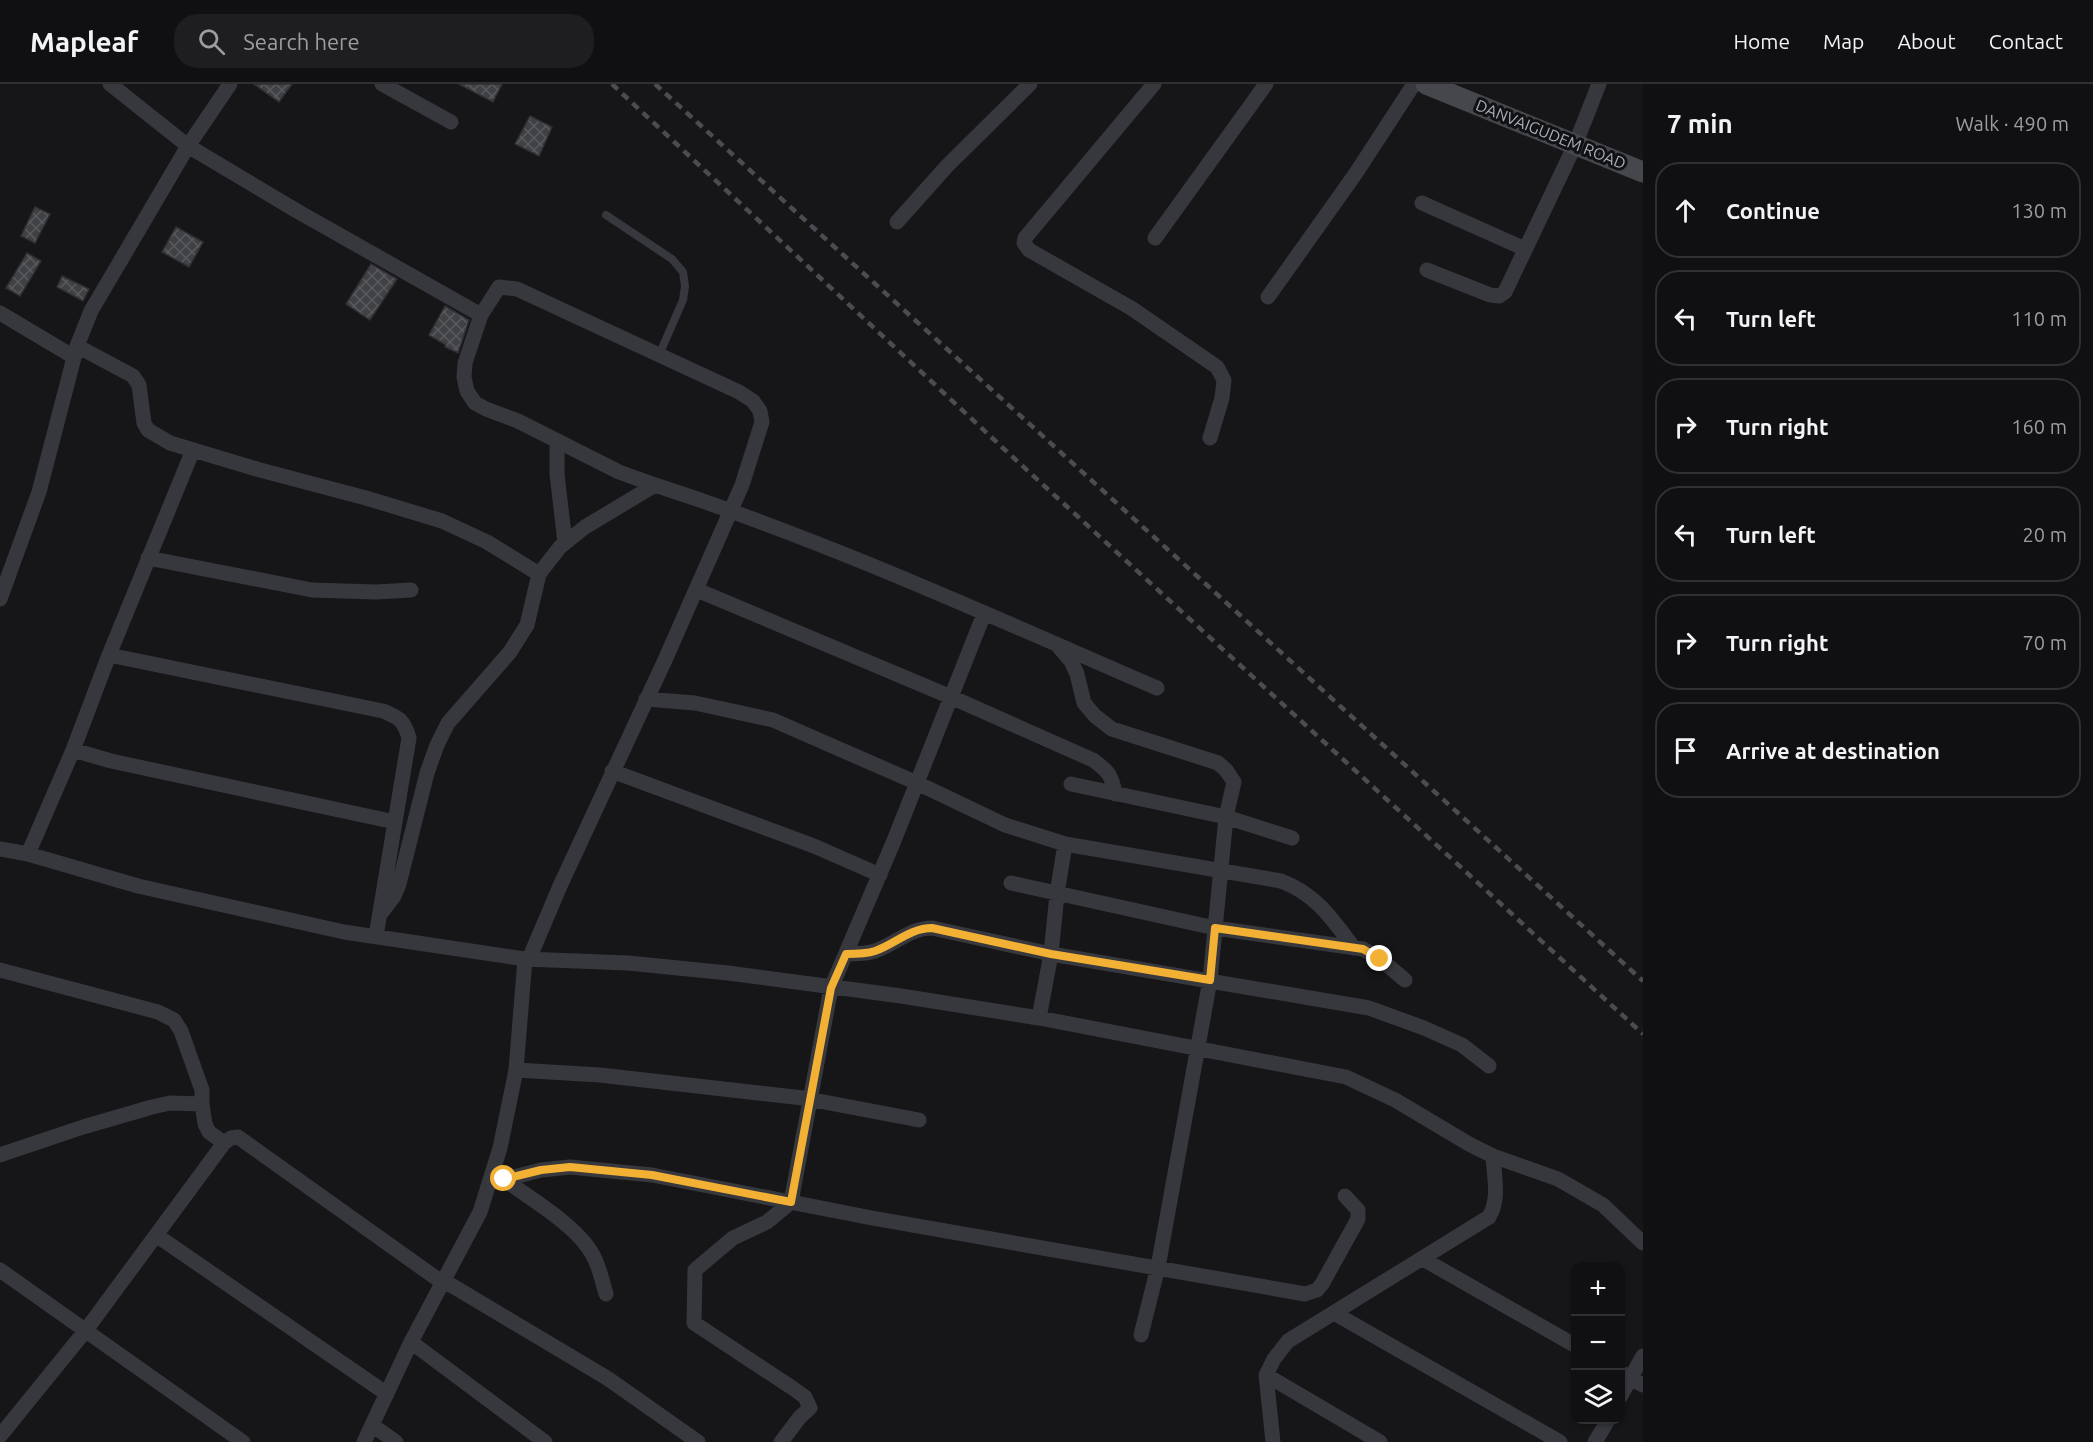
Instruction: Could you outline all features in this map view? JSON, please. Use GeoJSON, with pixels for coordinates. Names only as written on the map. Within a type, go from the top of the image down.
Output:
{"type":"FeatureCollection","features":[{"type":"Feature","properties":{"kind":"street"},"geometry":{"type":"LineString","coordinates":[[110,84],[188,146],[297,211],[481,315]]}},
{"type":"Feature","properties":{"kind":"street"},"geometry":{"type":"LineString","coordinates":[[0,599],[39,492],[75,351],[91,311],[188,146],[230,84]]}},
{"type":"Feature","properties":{"kind":"street"},"geometry":{"type":"LineString","coordinates":[[382,84],[451,122]]}},
{"type":"Feature","properties":{"kind":"street"},"geometry":{"type":"LineString","coordinates":[[897,222],[947,166],[1030,84]]}},
{"type":"Feature","properties":{"kind":"street"},"geometry":{"type":"LineString","coordinates":[[1154,84],[1083,166],[1024,243],[1029,250],[1131,308],[1217,367],[1224,380],[1222,398],[1210,438]]}},
{"type":"Feature","properties":{"kind":"street"},"geometry":{"type":"LineString","coordinates":[[1155,238],[1266,84]]}},
{"type":"Feature","properties":{"kind":"street"},"geometry":{"type":"LineString","coordinates":[[1268,297],[1356,173],[1414,84]]}},
{"type":"Feature","properties":{"kind":"street","name":"DANVAIGUDEM ROAD"},"geometry":{"type":"LineString","coordinates":[[1426,84],[1463,91],[1575,145],[1643,172]]}},
{"type":"Feature","properties":{"kind":"street"},"geometry":{"type":"LineString","coordinates":[[1427,270],[1490,295],[1499,296],[1504,292],[1575,145],[1599,84]]}},
{"type":"Feature","properties":{"kind":"street"},"geometry":{"type":"LineString","coordinates":[[1422,203],[1525,249]]}},
{"type":"Feature","properties":{"kind":"street"},"geometry":{"type":"LineString","coordinates":[[364,1442],[411,1342],[496,1181],[500,1148],[516,1070],[527,959],[697,590],[732,510],[742,485],[762,422],[760,411],[753,401],[739,392],[517,289],[499,287],[481,315],[465,363],[464,376],[467,391],[475,403],[518,421],[619,472],[732,510],[1157,688]]}},
{"type":"Feature","properties":{"kind":"street"},"geometry":{"type":"LineString","coordinates":[[0,313],[75,351],[124,369],[140,385],[144,423],[148,430],[170,443],[260,471],[366,498],[442,521],[487,542],[539,574]]}},
{"type":"Feature","properties":{"kind":"street"},"geometry":{"type":"LineString","coordinates":[[557,442],[557,474],[565,543]]}},
{"type":"Feature","properties":{"kind":"street"},"geometry":{"type":"LineString","coordinates":[[28,854],[73,750],[192,450]]}},
{"type":"Feature","properties":{"kind":"street"},"geometry":{"type":"LineString","coordinates":[[382,912],[394,896],[399,884],[427,773],[437,745],[448,723],[510,652],[521,634],[526,625],[539,574],[565,543],[585,527],[655,485]]}},
{"type":"Feature","properties":{"kind":"street"},"geometry":{"type":"LineString","coordinates":[[148,558],[312,590],[376,592],[411,590]]}},
{"type":"Feature","properties":{"kind":"street"},"geometry":{"type":"LineString","coordinates":[[697,590],[951,697],[1093,760],[1113,779],[1115,794]]}},
{"type":"Feature","properties":{"kind":"street"},"geometry":{"type":"LineString","coordinates":[[781,1442],[810,1408],[804,1397],[791,1387],[694,1323],[695,1270],[733,1238],[767,1222],[791,1202],[831,988],[880,875],[984,614]]}},
{"type":"Feature","properties":{"kind":"street"},"geometry":{"type":"LineString","coordinates":[[1057,645],[1071,661],[1077,674],[1084,703],[1095,716],[1112,729],[1218,763],[1234,782],[1226,817],[1210,980],[1158,1267],[1141,1335]]}},
{"type":"Feature","properties":{"kind":"street"},"geometry":{"type":"LineString","coordinates":[[109,655],[383,711],[398,717],[406,726],[409,738],[382,912],[376,936]]}},
{"type":"Feature","properties":{"kind":"street"},"geometry":{"type":"LineString","coordinates":[[646,699],[695,703],[773,720],[917,783],[1005,825],[1065,844],[1281,881],[1298,887],[1321,905],[1354,948]]}},
{"type":"Feature","properties":{"kind":"street"},"geometry":{"type":"LineString","coordinates":[[73,750],[111,761],[396,822]]}},
{"type":"Feature","properties":{"kind":"street"},"geometry":{"type":"LineString","coordinates":[[612,771],[814,846],[880,875]]}},
{"type":"Feature","properties":{"kind":"street"},"geometry":{"type":"LineString","coordinates":[[1071,784],[1226,817],[1292,838]]}},
{"type":"Feature","properties":{"kind":"street"},"geometry":{"type":"LineString","coordinates":[[1039,1018],[1051,954],[1065,844]]}},
{"type":"Feature","properties":{"kind":"street"},"geometry":{"type":"LineString","coordinates":[[0,849],[28,854],[138,886],[344,932],[527,959],[628,963],[728,973],[901,996],[1039,1018],[1346,1077],[1395,1100],[1493,1156],[1558,1179],[1594,1199],[1643,1243]]}},
{"type":"Feature","properties":{"kind":"street"},"geometry":{"type":"LineString","coordinates":[[1011,883],[1215,928],[1363,949],[1380,959],[1405,980]]}},
{"type":"Feature","properties":{"kind":"street"},"geometry":{"type":"LineString","coordinates":[[846,954],[875,951],[923,928],[932,928],[1051,954],[1369,1008],[1453,1041],[1489,1066]]}},
{"type":"Feature","properties":{"kind":"street"},"geometry":{"type":"LineString","coordinates":[[0,970],[158,1012],[174,1020],[181,1031],[202,1090],[205,1124],[209,1132],[224,1143]]}},
{"type":"Feature","properties":{"kind":"street"},"geometry":{"type":"LineString","coordinates":[[516,1070],[600,1075],[810,1099],[919,1120]]}},
{"type":"Feature","properties":{"kind":"street"},"geometry":{"type":"LineString","coordinates":[[0,1155],[152,1107],[170,1103],[202,1104]]}},
{"type":"Feature","properties":{"kind":"street"},"geometry":{"type":"LineString","coordinates":[[0,1436],[86,1330],[224,1143],[231,1137],[242,1139],[443,1283],[446,1282],[607,1378],[698,1442]]}},
{"type":"Feature","properties":{"kind":"street"},"geometry":{"type":"LineString","coordinates":[[1274,1442],[1266,1375],[1274,1359],[1288,1341],[1489,1218],[1494,1209],[1496,1196],[1493,1156]]}},
{"type":"Feature","properties":{"kind":"street"},"geometry":{"type":"LineString","coordinates":[[496,1181],[541,1170],[570,1167],[652,1175],[872,1218],[1305,1294],[1317,1290],[1322,1284],[1358,1220],[1358,1210],[1345,1196]]}},
{"type":"Feature","properties":{"kind":"street"},"geometry":{"type":"LineString","coordinates":[[496,1181],[573,1231],[588,1247],[599,1267],[606,1294]]}},
{"type":"Feature","properties":{"kind":"street"},"geometry":{"type":"LineString","coordinates":[[156,1235],[387,1394]]}},
{"type":"Feature","properties":{"kind":"street"},"geometry":{"type":"LineString","coordinates":[[1423,1259],[1571,1344]]}},
{"type":"Feature","properties":{"kind":"street"},"geometry":{"type":"LineString","coordinates":[[0,1270],[243,1442]]}},
{"type":"Feature","properties":{"kind":"street"},"geometry":{"type":"LineString","coordinates":[[1334,1313],[1560,1442]]}},
{"type":"Feature","properties":{"kind":"street"},"geometry":{"type":"LineString","coordinates":[[411,1342],[546,1442]]}},
{"type":"Feature","properties":{"kind":"street"},"geometry":{"type":"LineString","coordinates":[[1632,1378],[1643,1356]]}},
{"type":"Feature","properties":{"kind":"street"},"geometry":{"type":"LineString","coordinates":[[1266,1375],[1380,1442]]}},
{"type":"Feature","properties":{"kind":"street"},"geometry":{"type":"LineString","coordinates":[[1595,1442],[1605,1424]]}},
{"type":"Feature","properties":{"kind":"street"},"geometry":{"type":"LineString","coordinates":[[372,1425],[396,1442]]}},
{"type":"Feature","properties":{"kind":"lane"},"geometry":{"type":"LineString","coordinates":[[606,215],[672,259],[683,272],[685,286],[683,300],[659,355]]}},
{"type":"Feature","properties":{"kind":"building"},"geometry":{"type":"Polygon","coordinates":[[[254,84],[292,84],[279,102],[254,84]]]}},
{"type":"Feature","properties":{"kind":"building"},"geometry":{"type":"Polygon","coordinates":[[[459,84],[502,84],[493,102],[459,84]]]}},
{"type":"Feature","properties":{"kind":"building"},"geometry":{"type":"Polygon","coordinates":[[[530,116],[552,127],[539,156],[515,144],[530,116]]]}},
{"type":"Feature","properties":{"kind":"building"},"geometry":{"type":"Polygon","coordinates":[[[35,207],[50,214],[35,243],[21,236],[35,207]]]}},
{"type":"Feature","properties":{"kind":"building"},"geometry":{"type":"Polygon","coordinates":[[[176,227],[203,242],[189,267],[162,252],[176,227]]]}},
{"type":"Feature","properties":{"kind":"building"},"geometry":{"type":"Polygon","coordinates":[[[27,253],[41,261],[20,296],[6,288],[27,253]]]}},
{"type":"Feature","properties":{"kind":"building"},"geometry":{"type":"Polygon","coordinates":[[[371,264],[397,279],[370,320],[346,304],[371,264]]]}},
{"type":"Feature","properties":{"kind":"building"},"geometry":{"type":"Polygon","coordinates":[[[62,276],[89,289],[83,301],[57,287],[62,276]]]}},
{"type":"Feature","properties":{"kind":"building"},"geometry":{"type":"Polygon","coordinates":[[[445,306],[469,320],[458,353],[429,335],[445,306]]]}},
{"type":"Feature","properties":{"kind":"railway"},"geometry":{"type":"LineString","coordinates":[[612,84],[1004,449],[1643,1034]]}},
{"type":"Feature","properties":{"kind":"railway"},"geometry":{"type":"LineString","coordinates":[[655,84],[1643,981]]}},
{"type":"Feature","properties":{"kind":"route"},"geometry":{"type":"LineString","coordinates":[[504,1179],[541,1170],[570,1167],[652,1175],[791,1202],[831,988],[846,954],[875,951],[923,928],[1051,954],[1210,980],[1215,928],[1363,949],[1380,959]]}}]}
